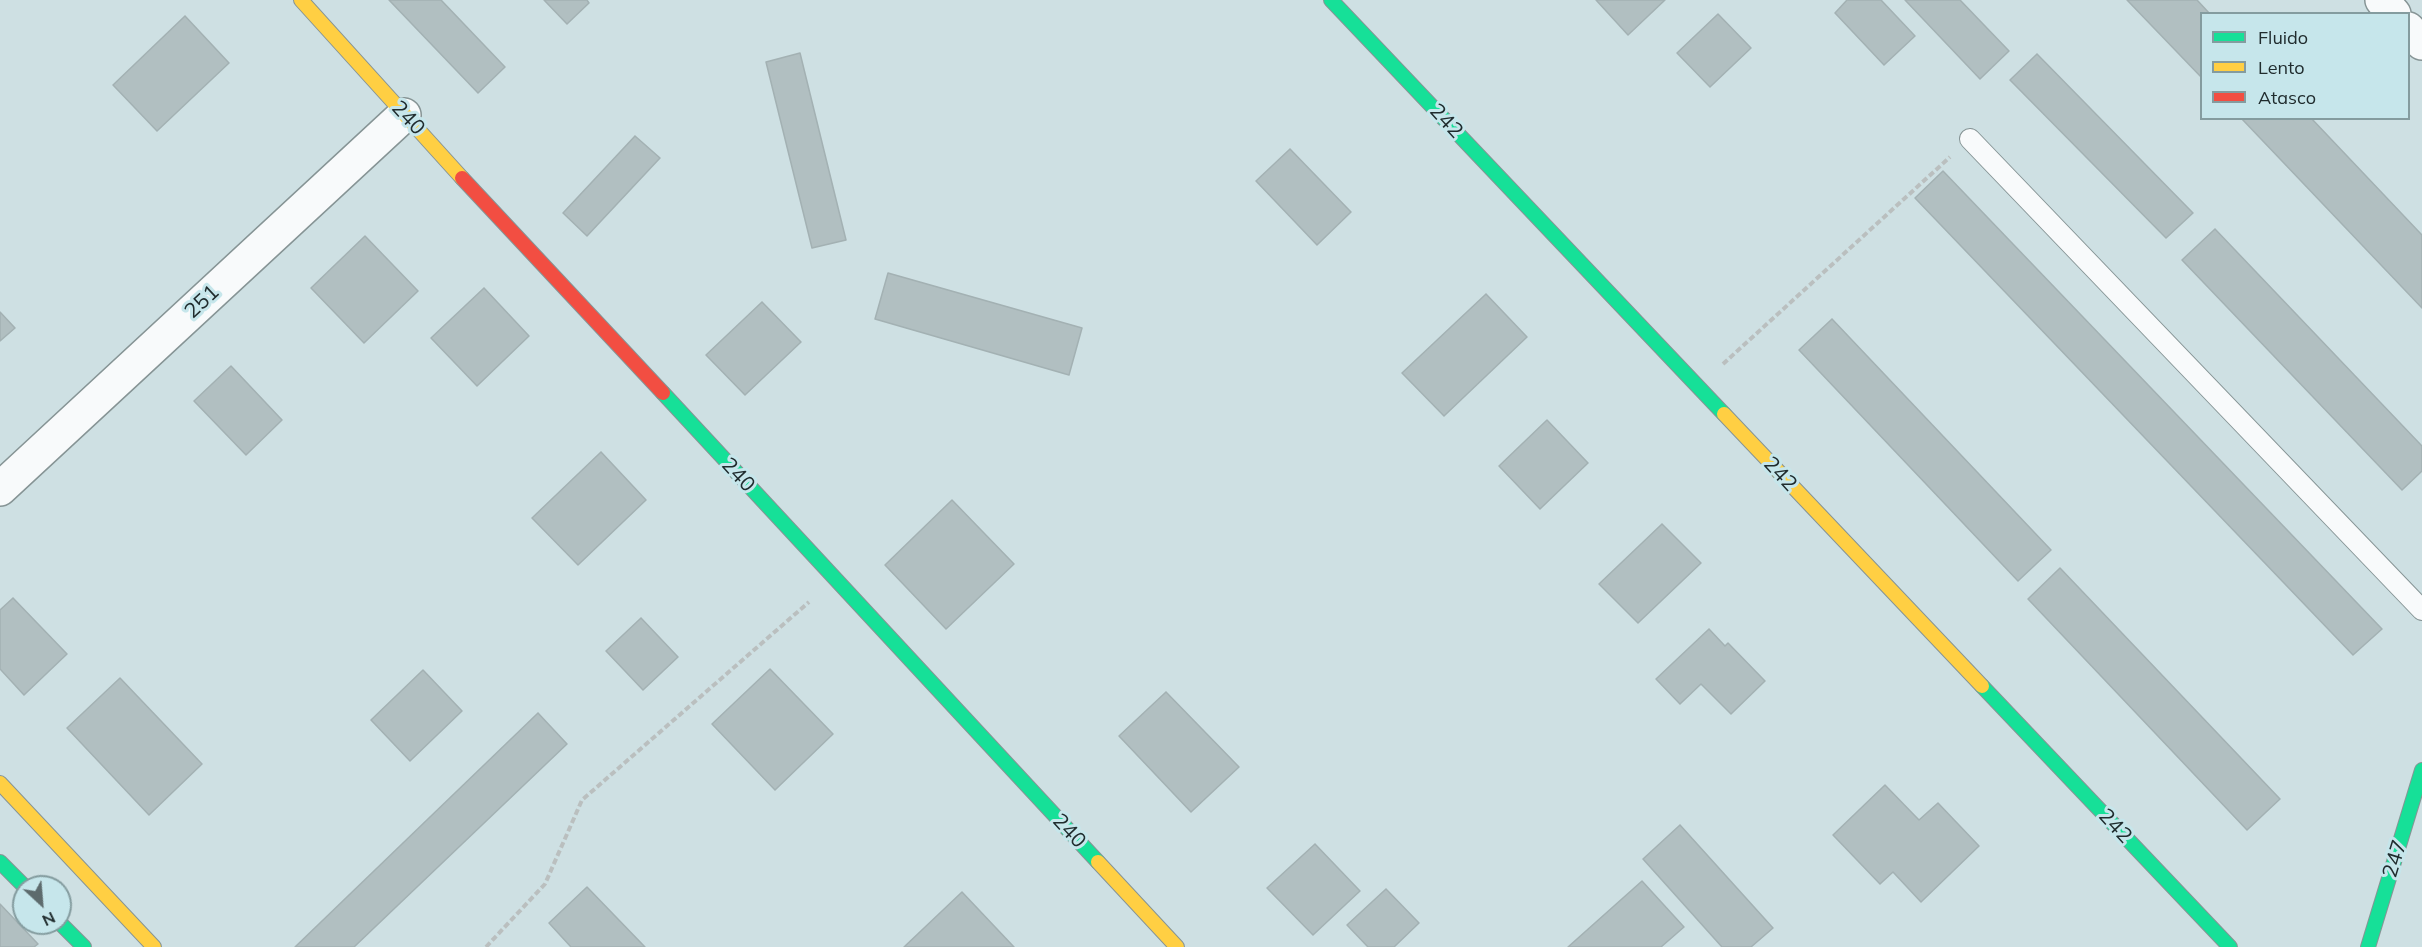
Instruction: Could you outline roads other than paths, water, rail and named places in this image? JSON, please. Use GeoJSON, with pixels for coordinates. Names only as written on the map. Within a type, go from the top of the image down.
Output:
{"type":"FeatureCollection","features":[{"type":"Feature","properties":{"kind":"street","name":"240"},"geometry":{"type":"LineString","coordinates":[[301,0],[404,115],[1177,947]]}},
{"type":"Feature","properties":{"kind":"street","name":"242"},"geometry":{"type":"LineString","coordinates":[[1331,0],[2230,947]]}},
{"type":"Feature","properties":{"kind":"street"},"geometry":{"type":"LineString","coordinates":[[2382,0],[2392,12]]}},
{"type":"Feature","properties":{"kind":"street"},"geometry":{"type":"LineString","coordinates":[[2410,30],[2422,43]]}},
{"type":"Feature","properties":{"kind":"street","name":"251"},"geometry":{"type":"LineString","coordinates":[[0,489],[404,115]]}},
{"type":"Feature","properties":{"kind":"street","name":"247"},"geometry":{"type":"LineString","coordinates":[[2368,947],[2422,770]]}},
{"type":"Feature","properties":{"kind":"street"},"geometry":{"type":"LineString","coordinates":[[0,783],[154,947]]}},
{"type":"Feature","properties":{"kind":"street"},"geometry":{"type":"LineString","coordinates":[[0,861],[13,875]]}},
{"type":"Feature","properties":{"kind":"street"},"geometry":{"type":"LineString","coordinates":[[72,935],[84,947]]}},
{"type":"Feature","properties":{"kind":"lane"},"geometry":{"type":"LineString","coordinates":[[1970,139],[2422,610]]}}]}
